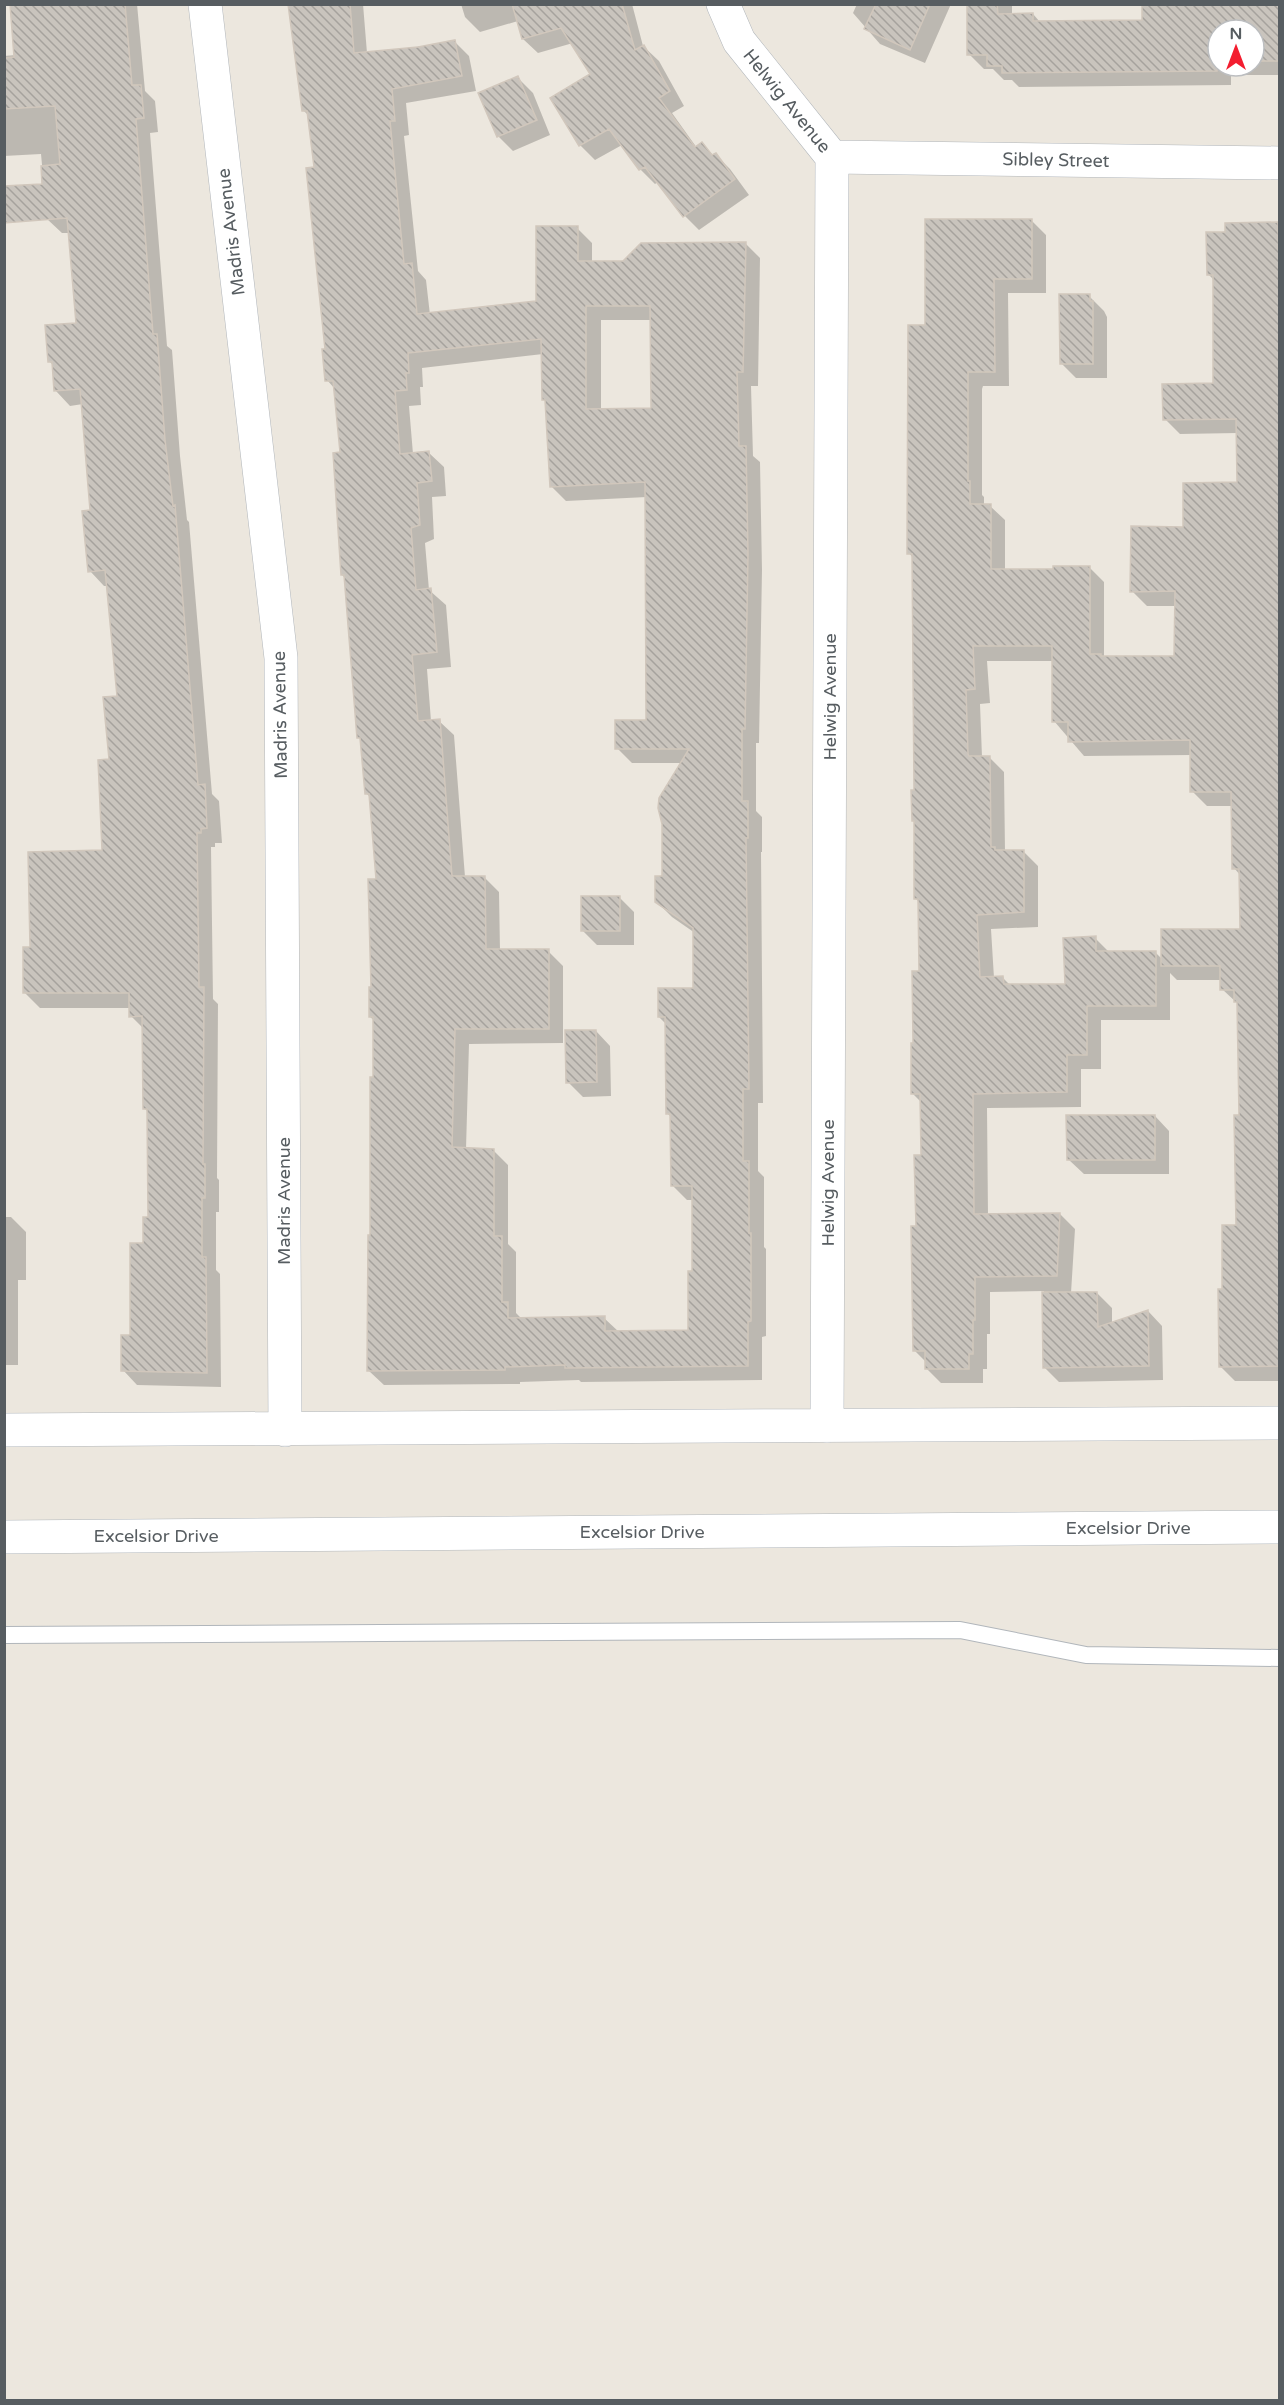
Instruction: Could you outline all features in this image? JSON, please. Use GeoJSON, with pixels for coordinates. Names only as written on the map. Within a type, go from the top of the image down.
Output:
{"type":"FeatureCollection","features":[{"type":"Feature","properties":{"kind":"street","name":"Madris Avenue"},"geometry":{"type":"LineString","coordinates":[[205,4],[281,658],[285,1430]]}},
{"type":"Feature","properties":{"kind":"street","name":"Helwig Avenue"},"geometry":{"type":"LineString","coordinates":[[723,4],[738,41],[832,157],[827,1426]]}},
{"type":"Feature","properties":{"kind":"street","name":"Sibley Street"},"geometry":{"type":"LineString","coordinates":[[832,157],[1280,163]]}},
{"type":"Feature","properties":{"kind":"street"},"geometry":{"type":"LineString","coordinates":[[4,1430],[1280,1424]]}},
{"type":"Feature","properties":{"kind":"street","name":"Excelsior Drive"},"geometry":{"type":"LineString","coordinates":[[4,1537],[1280,1527]]}},
{"type":"Feature","properties":{"kind":"lane"},"geometry":{"type":"LineString","coordinates":[[4,1635],[960,1630],[1086,1655],[1280,1658]]}},
{"type":"Feature","properties":{"kind":"building"},"geometry":{"type":"Polygon","coordinates":[[[10,4],[125,4],[132,85],[141,85],[144,118],[136,119],[153,334],[157,334],[165,440],[173,506],[175,505],[198,785],[205,784],[207,828],[197,833],[199,987],[204,987],[203,1164],[205,1164],[205,1198],[202,1198],[202,1257],[206,1257],[207,1373],[121,1371],[121,1335],[130,1335],[130,1243],[143,1243],[143,1217],[148,1217],[147,1109],[143,1109],[142,1016],[129,1017],[129,993],[23,993],[23,947],[30,947],[28,852],[102,850],[98,760],[109,759],[103,697],[117,696],[105,570],[88,572],[82,511],[90,510],[80,389],[54,391],[52,362],[48,362],[45,325],[76,323],[67,218],[4,223],[4,186],[42,184],[41,166],[60,164],[55,106],[4,109],[4,58],[14,57],[10,4]]]}},
{"type":"Feature","properties":{"kind":"building"},"geometry":{"type":"Polygon","coordinates":[[[288,4],[350,4],[354,53],[418,47],[455,40],[462,76],[392,89],[395,121],[390,121],[404,264],[412,263],[417,314],[536,301],[536,226],[578,226],[578,261],[623,261],[641,243],[746,242],[743,372],[737,372],[739,446],[746,446],[748,554],[742,801],[748,801],[748,838],[746,838],[749,1089],[743,1089],[743,1161],[749,1161],[749,1233],[751,1233],[751,1321],[748,1322],[748,1366],[565,1368],[565,1365],[505,1367],[505,1370],[367,1371],[370,1077],[373,1077],[373,1017],[369,1017],[369,987],[371,987],[368,879],[376,879],[369,794],[365,794],[360,738],[357,738],[344,575],[341,575],[333,453],[340,452],[333,381],[325,381],[322,349],[325,349],[306,168],[314,167],[307,111],[302,111],[288,4]],[[586,306],[586,409],[651,408],[650,306],[586,306]],[[541,339],[408,353],[407,390],[395,391],[400,454],[429,451],[432,481],[417,483],[420,525],[411,528],[416,590],[431,588],[437,652],[412,655],[418,721],[440,719],[452,876],[485,876],[486,949],[549,949],[549,1029],[455,1029],[452,1147],[494,1149],[494,1236],[502,1236],[502,1302],[508,1302],[508,1318],[605,1316],[605,1331],[688,1330],[688,1271],[692,1271],[692,1186],[671,1186],[670,1114],[666,1114],[665,1017],[658,1017],[658,988],[693,988],[693,928],[655,902],[655,876],[662,876],[662,824],[658,808],[659,798],[689,749],[615,749],[615,720],[646,720],[645,482],[550,487],[545,400],[542,400],[541,339]]]}},
{"type":"Feature","properties":{"kind":"building"},"geometry":{"type":"Polygon","coordinates":[[[512,4],[622,4],[635,50],[644,45],[670,91],[659,98],[695,147],[702,142],[712,155],[716,153],[735,179],[683,217],[645,167],[639,170],[609,129],[579,146],[550,98],[590,74],[561,28],[522,39],[512,4]]]}},
{"type":"Feature","properties":{"kind":"building"},"geometry":{"type":"Polygon","coordinates":[[[876,4],[930,4],[910,50],[864,29],[876,4]]]}},
{"type":"Feature","properties":{"kind":"building"},"geometry":{"type":"Polygon","coordinates":[[[967,4],[997,4],[998,14],[1033,13],[1033,21],[1142,20],[1142,4],[1280,4],[1280,61],[1266,61],[1266,18],[1206,18],[1206,71],[1002,73],[1002,66],[987,66],[987,55],[967,55],[967,4]]]}},
{"type":"Feature","properties":{"kind":"building"},"geometry":{"type":"Polygon","coordinates":[[[518,76],[537,120],[497,137],[478,93],[518,76]]]}},
{"type":"Feature","properties":{"kind":"building"},"geometry":{"type":"Polygon","coordinates":[[[925,219],[1032,219],[1032,279],[994,279],[995,372],[968,372],[970,504],[991,504],[991,569],[1053,569],[1053,566],[1090,566],[1090,654],[1101,654],[1101,656],[1174,656],[1175,591],[1130,592],[1131,526],[1183,527],[1183,483],[1237,482],[1236,419],[1163,420],[1162,384],[1213,383],[1213,275],[1207,275],[1206,232],[1225,232],[1225,223],[1278,222],[1280,311],[1280,1366],[1219,1367],[1218,1289],[1222,1289],[1222,1225],[1236,1225],[1234,1115],[1239,1115],[1237,1002],[1234,1002],[1234,990],[1220,990],[1220,966],[1161,966],[1161,929],[1240,929],[1239,869],[1232,869],[1231,792],[1190,792],[1190,740],[1068,742],[1068,722],[1052,722],[1052,646],[973,646],[975,689],[966,690],[968,754],[969,756],[990,756],[991,847],[995,847],[995,850],[1024,850],[1024,912],[977,915],[980,977],[1003,976],[1004,984],[1065,984],[1063,938],[1096,936],[1096,951],[1156,951],[1156,1006],[1087,1006],[1087,1055],[1067,1055],[1067,1092],[973,1094],[974,1214],[1060,1213],[1057,1276],[975,1277],[973,1354],[969,1354],[969,1369],[925,1369],[925,1351],[913,1351],[911,1226],[916,1226],[914,1155],[921,1155],[920,1094],[911,1094],[912,971],[919,971],[918,899],[914,899],[914,821],[912,821],[911,790],[914,790],[912,554],[907,554],[908,325],[925,325],[925,219]]]}},
{"type":"Feature","properties":{"kind":"building"},"geometry":{"type":"Polygon","coordinates":[[[1059,294],[1090,294],[1090,301],[1093,301],[1093,364],[1060,364],[1059,294]]]}},
{"type":"Feature","properties":{"kind":"building"},"geometry":{"type":"Polygon","coordinates":[[[581,896],[620,896],[620,931],[581,931],[581,896]]]}},
{"type":"Feature","properties":{"kind":"building"},"geometry":{"type":"Polygon","coordinates":[[[565,1030],[596,1030],[597,1082],[566,1083],[565,1030]]]}},
{"type":"Feature","properties":{"kind":"building"},"geometry":{"type":"Polygon","coordinates":[[[1066,1115],[1155,1115],[1155,1160],[1067,1160],[1066,1115]]]}},
{"type":"Feature","properties":{"kind":"building"},"geometry":{"type":"Polygon","coordinates":[[[1042,1292],[1097,1292],[1098,1327],[1148,1310],[1149,1366],[1043,1368],[1042,1292]]]}}]}
